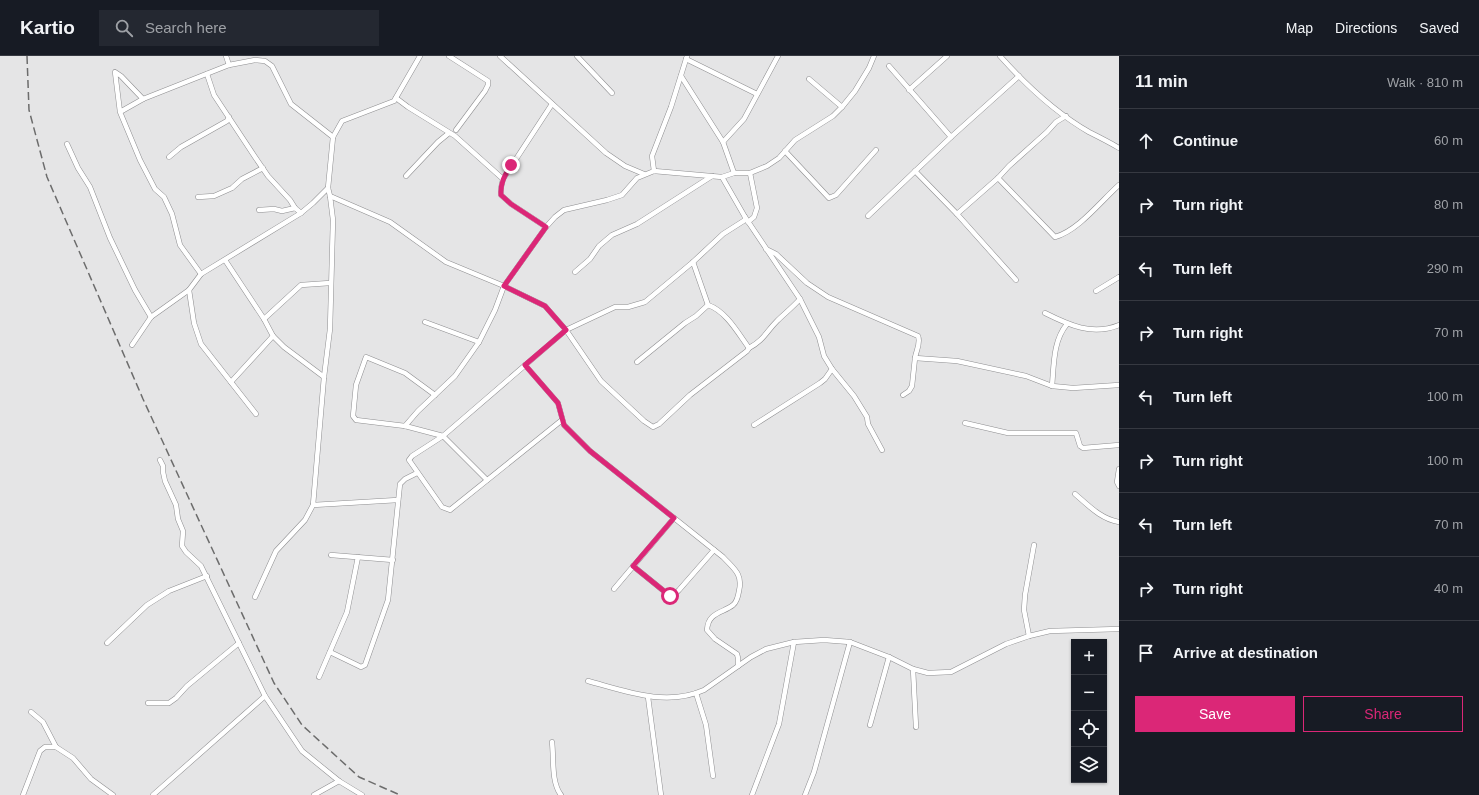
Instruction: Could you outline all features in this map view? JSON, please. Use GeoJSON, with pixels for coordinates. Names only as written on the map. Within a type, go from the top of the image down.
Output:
{"type":"FeatureCollection","features":[{"type":"Feature","properties":{"kind":"street"},"geometry":{"type":"LineString","coordinates":[[226,56],[229,66]]}},
{"type":"Feature","properties":{"kind":"street"},"geometry":{"type":"LineString","coordinates":[[265,62],[269,56]]}},
{"type":"Feature","properties":{"kind":"street"},"geometry":{"type":"LineString","coordinates":[[256,598],[276,552],[305,520],[313,505],[324,377],[330,329],[330,283],[333,220],[328,188],[333,137],[342,121],[394,101],[420,56]]}},
{"type":"Feature","properties":{"kind":"street"},"geometry":{"type":"LineString","coordinates":[[449,56],[488,81],[485,91],[456,130]]}},
{"type":"Feature","properties":{"kind":"street"},"geometry":{"type":"LineString","coordinates":[[500,56],[606,153],[624,166],[644,174]]}},
{"type":"Feature","properties":{"kind":"street"},"geometry":{"type":"LineString","coordinates":[[577,56],[612,93]]}},
{"type":"Feature","properties":{"kind":"street"},"geometry":{"type":"LineString","coordinates":[[723,142],[744,119],[778,56]]}},
{"type":"Feature","properties":{"kind":"street"},"geometry":{"type":"LineString","coordinates":[[405,426],[455,376],[479,342],[495,310],[504,286],[546,227],[555,217],[564,210],[622,195],[637,178],[654,171],[722,177],[734,173],[750,172],[767,166],[779,158],[795,140],[833,116],[842,107],[855,91],[869,68],[874,56]]}},
{"type":"Feature","properties":{"kind":"street"},"geometry":{"type":"LineString","coordinates":[[909,90],[946,56]]}},
{"type":"Feature","properties":{"kind":"street"},"geometry":{"type":"LineString","coordinates":[[1000,56],[1032,89],[1066,116],[1088,131],[1119,148]]}},
{"type":"Feature","properties":{"kind":"street"},"geometry":{"type":"LineString","coordinates":[[654,171],[652,156],[671,107],[687,57],[757,94]]}},
{"type":"Feature","properties":{"kind":"street"},"geometry":{"type":"LineString","coordinates":[[120,112],[143,99],[229,66],[255,60],[265,62],[272,66],[291,104],[333,137]]}},
{"type":"Feature","properties":{"kind":"street"},"geometry":{"type":"LineString","coordinates":[[889,66],[951,137]]}},
{"type":"Feature","properties":{"kind":"street"},"geometry":{"type":"LineString","coordinates":[[143,99],[121,76],[115,72],[120,112],[155,189],[164,197],[172,214],[180,245],[201,274]]}},
{"type":"Feature","properties":{"kind":"street"},"geometry":{"type":"LineString","coordinates":[[208,74],[214,95],[262,168],[290,200],[295,208],[301,213]]}},
{"type":"Feature","properties":{"kind":"street"},"geometry":{"type":"LineString","coordinates":[[681,76],[723,142],[734,173]]}},
{"type":"Feature","properties":{"kind":"street"},"geometry":{"type":"LineString","coordinates":[[868,216],[951,137],[1019,76]]}},
{"type":"Feature","properties":{"kind":"street"},"geometry":{"type":"LineString","coordinates":[[809,79],[842,107]]}},
{"type":"Feature","properties":{"kind":"street"},"geometry":{"type":"LineString","coordinates":[[396,98],[408,108],[455,136],[503,179]]}},
{"type":"Feature","properties":{"kind":"street"},"geometry":{"type":"LineString","coordinates":[[546,227],[511,204],[501,195],[501,188],[503,179],[552,104]]}},
{"type":"Feature","properties":{"kind":"street"},"geometry":{"type":"LineString","coordinates":[[957,214],[1048,132],[1056,122],[1066,116]]}},
{"type":"Feature","properties":{"kind":"street"},"geometry":{"type":"LineString","coordinates":[[169,158],[182,147],[227,121],[229,118]]}},
{"type":"Feature","properties":{"kind":"street"},"geometry":{"type":"LineString","coordinates":[[406,176],[448,133]]}},
{"type":"Feature","properties":{"kind":"street"},"geometry":{"type":"LineString","coordinates":[[67,144],[78,168],[90,186],[110,238],[135,290],[152,317]]}},
{"type":"Feature","properties":{"kind":"street"},"geometry":{"type":"LineString","coordinates":[[785,151],[829,198],[836,195],[876,150]]}},
{"type":"Feature","properties":{"kind":"street"},"geometry":{"type":"LineString","coordinates":[[198,197],[214,196],[232,188],[242,179],[262,168]]}},
{"type":"Feature","properties":{"kind":"street"},"geometry":{"type":"LineString","coordinates":[[915,171],[957,214],[1016,280]]}},
{"type":"Feature","properties":{"kind":"street"},"geometry":{"type":"LineString","coordinates":[[748,222],[754,217],[757,208],[750,172]]}},
{"type":"Feature","properties":{"kind":"street"},"geometry":{"type":"LineString","coordinates":[[575,272],[590,259],[599,246],[612,235],[638,224],[712,176]]}},
{"type":"Feature","properties":{"kind":"street"},"geometry":{"type":"LineString","coordinates":[[722,177],[748,222],[800,299],[819,336],[824,356],[832,369],[854,396],[882,450]]}},
{"type":"Feature","properties":{"kind":"street"},"geometry":{"type":"LineString","coordinates":[[998,178],[1055,237],[1062,235],[1076,226],[1119,185]]}},
{"type":"Feature","properties":{"kind":"street"},"geometry":{"type":"LineString","coordinates":[[132,345],[152,317],[189,290],[201,274],[301,213],[313,204],[328,188]]}},
{"type":"Feature","properties":{"kind":"street"},"geometry":{"type":"LineString","coordinates":[[330,196],[390,222],[446,262],[504,286],[545,306],[566,330],[601,381],[644,421],[653,426],[659,424],[690,395],[748,352],[749,348],[757,343],[775,322],[800,299]]}},
{"type":"Feature","properties":{"kind":"street"},"geometry":{"type":"LineString","coordinates":[[259,210],[274,209],[282,211],[295,208]]}},
{"type":"Feature","properties":{"kind":"street"},"geometry":{"type":"LineString","coordinates":[[562,420],[450,510],[442,508],[409,460],[412,456],[442,436],[566,330],[615,307],[628,307],[645,302],[693,262],[723,234],[745,220],[745,217]]}},
{"type":"Feature","properties":{"kind":"street"},"geometry":{"type":"LineString","coordinates":[[766,249],[776,254],[808,283],[828,298],[918,336],[919,343],[916,351],[912,386],[909,391],[903,395]]}},
{"type":"Feature","properties":{"kind":"street"},"geometry":{"type":"LineString","coordinates":[[225,260],[264,319],[273,336],[289,351],[324,377]]}},
{"type":"Feature","properties":{"kind":"street"},"geometry":{"type":"LineString","coordinates":[[693,262],[708,305]]}},
{"type":"Feature","properties":{"kind":"street"},"geometry":{"type":"LineString","coordinates":[[1096,291],[1119,277]]}},
{"type":"Feature","properties":{"kind":"street"},"geometry":{"type":"LineString","coordinates":[[264,319],[301,285],[330,283]]}},
{"type":"Feature","properties":{"kind":"street"},"geometry":{"type":"LineString","coordinates":[[189,290],[194,323],[201,344],[256,414]]}},
{"type":"Feature","properties":{"kind":"street"},"geometry":{"type":"LineString","coordinates":[[708,305],[715,307],[730,323],[749,348]]}},
{"type":"Feature","properties":{"kind":"street"},"geometry":{"type":"LineString","coordinates":[[637,362],[708,305]]}},
{"type":"Feature","properties":{"kind":"street"},"geometry":{"type":"LineString","coordinates":[[1045,313],[1067,324],[1089,330],[1119,325]]}},
{"type":"Feature","properties":{"kind":"street"},"geometry":{"type":"LineString","coordinates":[[425,322],[479,342]]}},
{"type":"Feature","properties":{"kind":"street"},"geometry":{"type":"LineString","coordinates":[[1052,386],[1056,342],[1060,332],[1067,324]]}},
{"type":"Feature","properties":{"kind":"street"},"geometry":{"type":"LineString","coordinates":[[231,382],[273,336]]}},
{"type":"Feature","properties":{"kind":"street"},"geometry":{"type":"LineString","coordinates":[[435,395],[405,373],[366,357],[356,385],[353,416],[356,420],[405,426],[442,436],[487,480]]}},
{"type":"Feature","properties":{"kind":"street"},"geometry":{"type":"LineString","coordinates":[[915,358],[957,362],[1026,376],[1052,386],[1073,388],[1119,386]]}},
{"type":"Feature","properties":{"kind":"street"},"geometry":{"type":"LineString","coordinates":[[525,365],[554,398],[560,408],[564,425],[590,451],[714,550],[738,574],[741,582],[737,600],[732,606],[717,612],[709,621],[707,630],[715,639],[737,654],[738,666]]}},
{"type":"Feature","properties":{"kind":"street"},"geometry":{"type":"LineString","coordinates":[[754,425],[820,383],[832,369]]}},
{"type":"Feature","properties":{"kind":"street"},"geometry":{"type":"LineString","coordinates":[[965,423],[1008,433],[1076,434],[1080,446],[1083,448],[1119,445]]}},
{"type":"Feature","properties":{"kind":"street"},"geometry":{"type":"LineString","coordinates":[[160,460],[163,466],[165,481],[176,505],[178,520],[183,531],[182,546],[186,552],[201,566],[207,576],[265,696],[302,751],[360,795]]}},
{"type":"Feature","properties":{"kind":"street"},"geometry":{"type":"LineString","coordinates":[[1119,469],[1117,482],[1119,486]]}},
{"type":"Feature","properties":{"kind":"street"},"geometry":{"type":"LineString","coordinates":[[330,652],[361,667],[365,665],[388,600],[400,484],[405,479],[418,473]]}},
{"type":"Feature","properties":{"kind":"street"},"geometry":{"type":"LineString","coordinates":[[1075,494],[1096,513],[1112,521],[1119,522]]}},
{"type":"Feature","properties":{"kind":"street"},"geometry":{"type":"LineString","coordinates":[[313,505],[398,500]]}},
{"type":"Feature","properties":{"kind":"street"},"geometry":{"type":"LineString","coordinates":[[614,589],[674,518]]}},
{"type":"Feature","properties":{"kind":"street"},"geometry":{"type":"LineString","coordinates":[[1029,636],[1024,610],[1025,595],[1034,545]]}},
{"type":"Feature","properties":{"kind":"street"},"geometry":{"type":"LineString","coordinates":[[633,566],[670,596],[679,590],[714,550]]}},
{"type":"Feature","properties":{"kind":"street"},"geometry":{"type":"LineString","coordinates":[[331,555],[392,560]]}},
{"type":"Feature","properties":{"kind":"street"},"geometry":{"type":"LineString","coordinates":[[319,677],[347,612],[358,557]]}},
{"type":"Feature","properties":{"kind":"street"},"geometry":{"type":"LineString","coordinates":[[107,643],[147,605],[169,591],[207,576]]}},
{"type":"Feature","properties":{"kind":"street"},"geometry":{"type":"LineString","coordinates":[[588,681],[648,697],[678,697],[704,690],[751,657],[766,649],[794,642],[824,640],[850,642],[890,657],[913,669],[928,673],[951,672],[1006,644],[1029,636],[1050,631],[1119,630]]}},
{"type":"Feature","properties":{"kind":"street"},"geometry":{"type":"LineString","coordinates":[[752,795],[779,724],[794,642]]}},
{"type":"Feature","properties":{"kind":"street"},"geometry":{"type":"LineString","coordinates":[[806,795],[814,772],[850,642]]}},
{"type":"Feature","properties":{"kind":"street"},"geometry":{"type":"LineString","coordinates":[[148,703],[169,703],[239,643]]}},
{"type":"Feature","properties":{"kind":"street"},"geometry":{"type":"LineString","coordinates":[[870,725],[890,657]]}},
{"type":"Feature","properties":{"kind":"street"},"geometry":{"type":"LineString","coordinates":[[913,669],[916,727]]}},
{"type":"Feature","properties":{"kind":"street"},"geometry":{"type":"LineString","coordinates":[[696,693],[706,725],[713,776]]}},
{"type":"Feature","properties":{"kind":"street"},"geometry":{"type":"LineString","coordinates":[[153,795],[265,696]]}},
{"type":"Feature","properties":{"kind":"street"},"geometry":{"type":"LineString","coordinates":[[648,697],[661,795]]}},
{"type":"Feature","properties":{"kind":"street"},"geometry":{"type":"LineString","coordinates":[[31,712],[43,722],[56,747],[73,758],[91,779],[113,795]]}},
{"type":"Feature","properties":{"kind":"street"},"geometry":{"type":"LineString","coordinates":[[552,742],[556,784],[562,795]]}},
{"type":"Feature","properties":{"kind":"street"},"geometry":{"type":"LineString","coordinates":[[23,795],[40,752],[45,747],[56,747]]}},
{"type":"Feature","properties":{"kind":"street"},"geometry":{"type":"LineString","coordinates":[[314,795],[340,781]]}},
{"type":"Feature","properties":{"kind":"railway"},"geometry":{"type":"LineString","coordinates":[[27,56],[29,110],[47,177],[143,399],[274,683],[302,725],[359,777],[400,795]]}},
{"type":"Feature","properties":{"kind":"route"},"geometry":{"type":"LineString","coordinates":[[511,165],[503,179],[501,195],[511,204],[546,227],[504,286],[545,306],[566,330],[525,365],[558,403],[564,425],[590,451],[674,518],[633,566],[670,596]]}}]}
